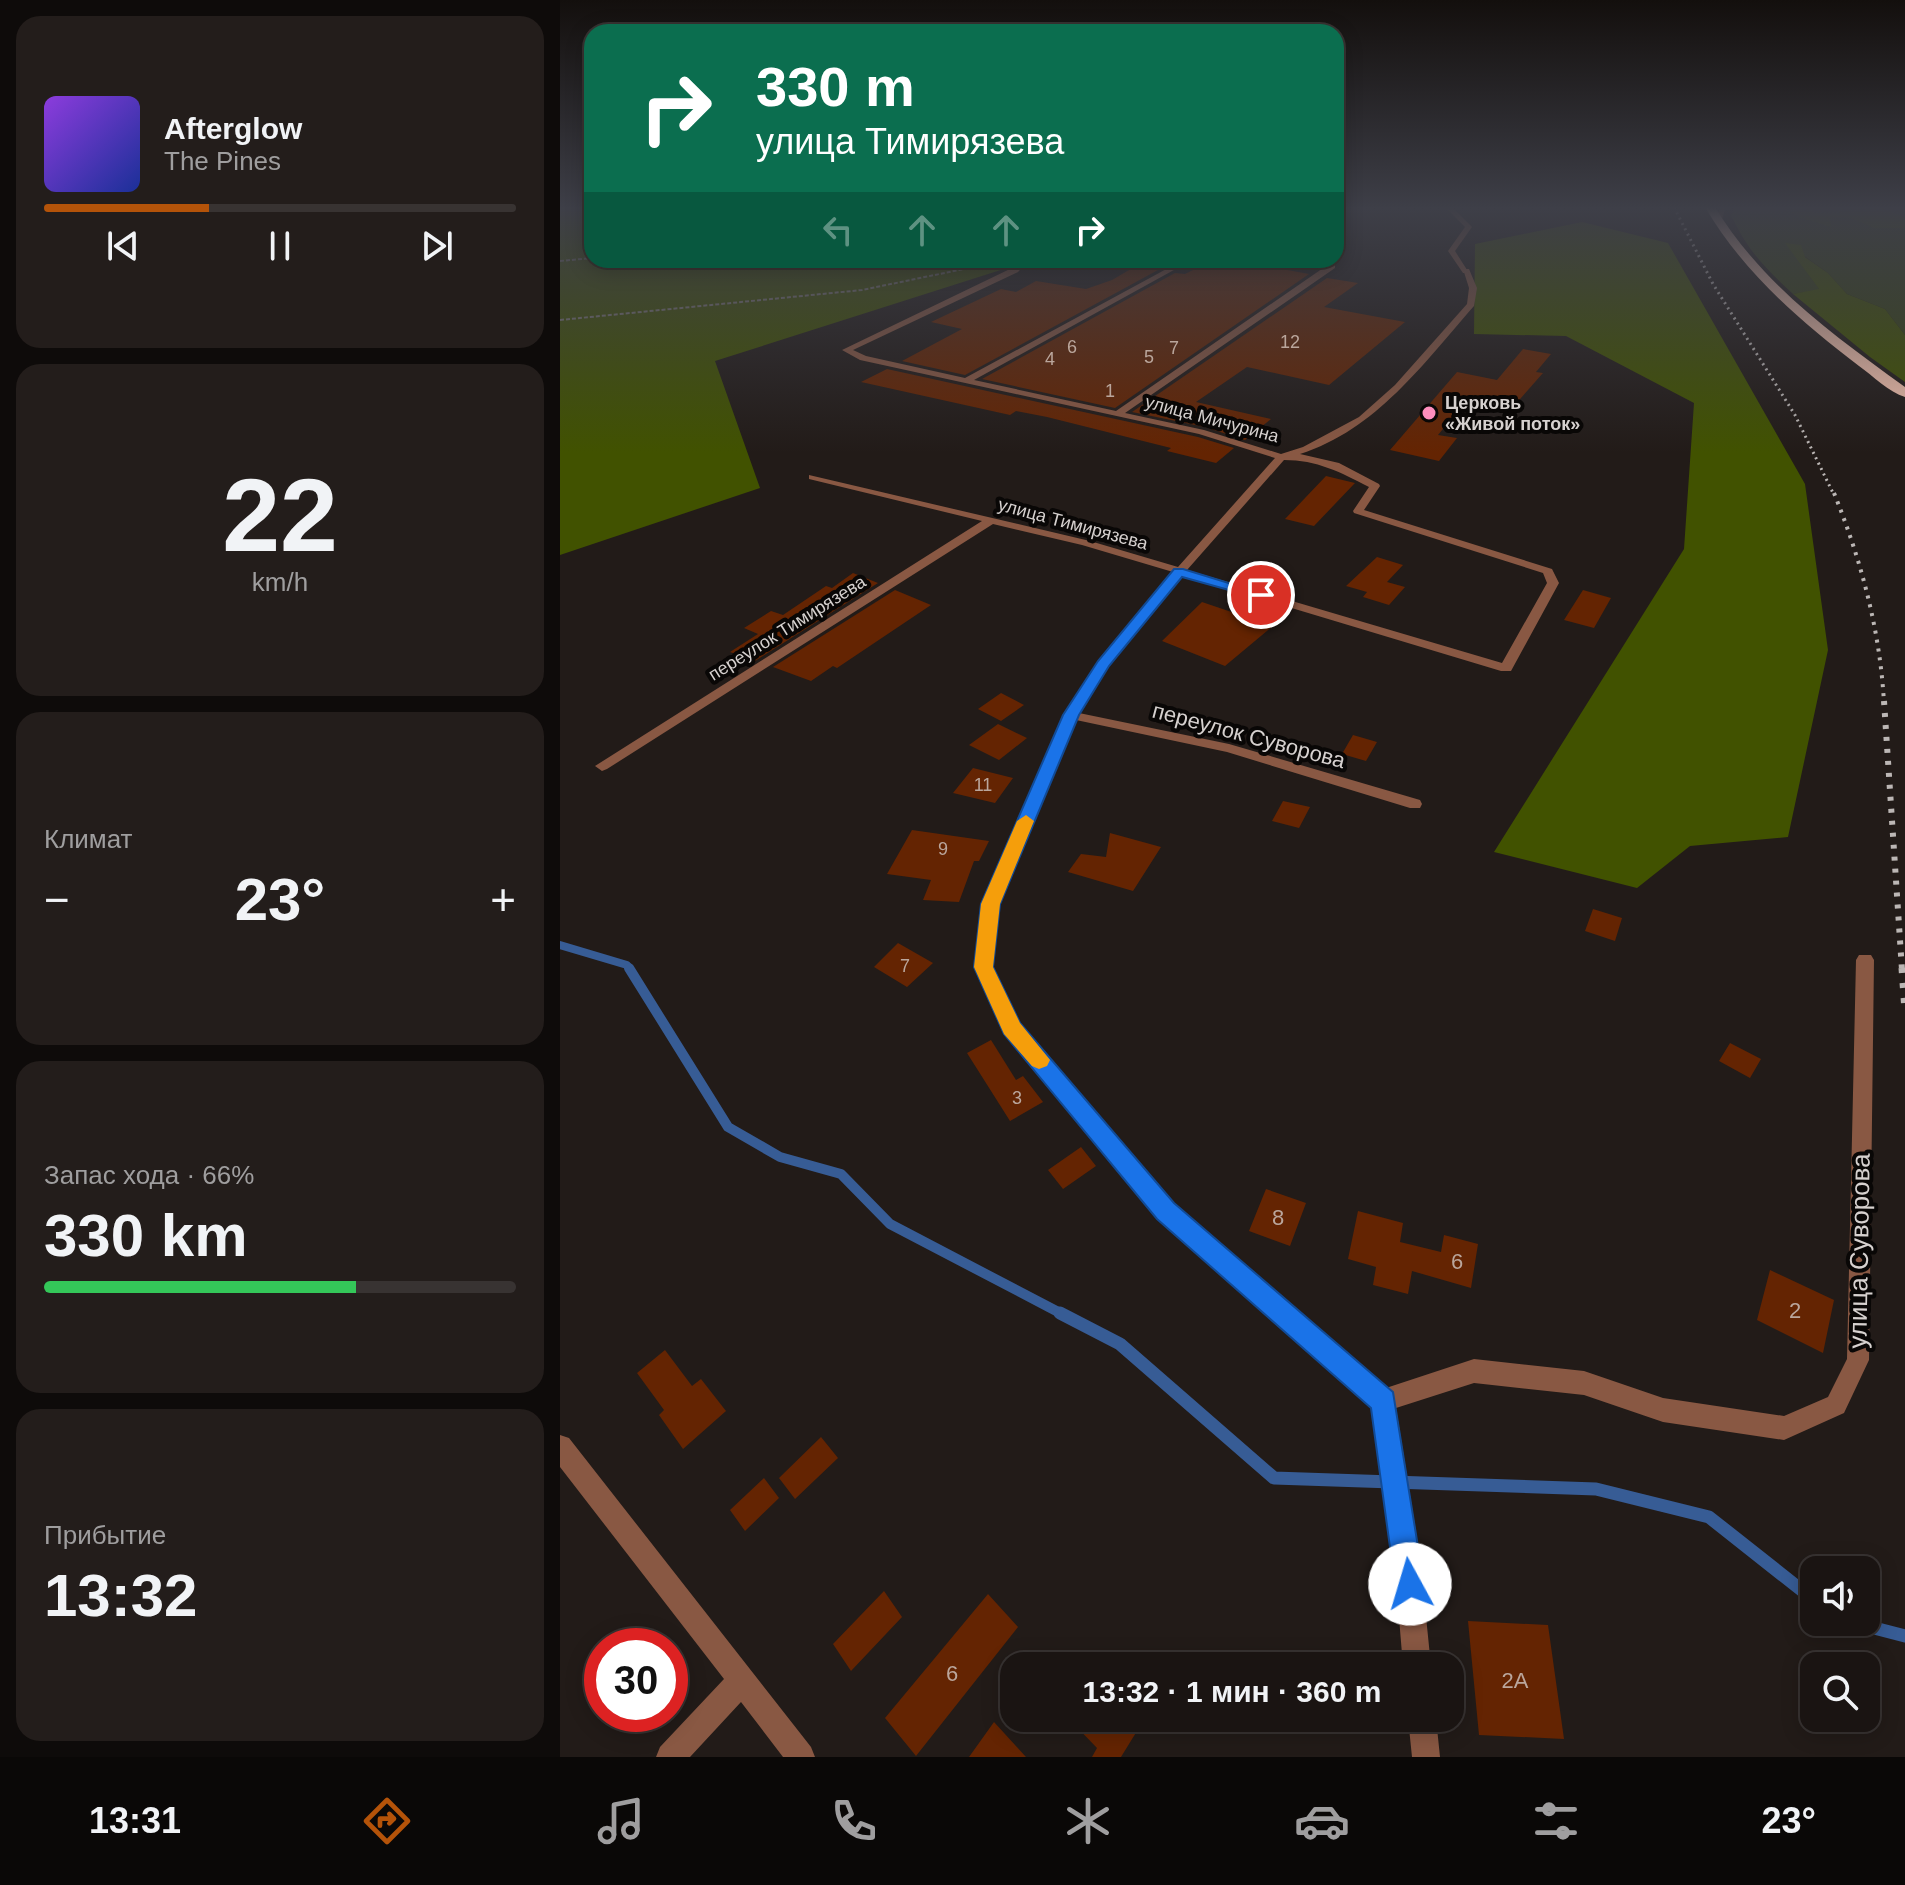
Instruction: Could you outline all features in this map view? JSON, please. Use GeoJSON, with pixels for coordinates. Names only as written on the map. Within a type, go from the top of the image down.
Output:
{"type":"FeatureCollection","features":[{"type":"Feature","properties":{"kind":"highway"},"geometry":{"type":"LineString","coordinates":[[1776,289],[1838,343],[1905,393]]}},
{"type":"Feature","properties":{"kind":"street","name":"улица Мичурина"},"geometry":{"type":"LineString","coordinates":[[975,289],[846,350],[863,358],[1201,432],[1281,457],[1306,457],[1335,465],[1365,479],[1375,486],[1358,511],[1548,571],[1553,583],[1506,668]]}},
{"type":"Feature","properties":{"kind":"street"},"geometry":{"type":"LineString","coordinates":[[969,379],[1135,289]]}},
{"type":"Feature","properties":{"kind":"street"},"geometry":{"type":"LineString","coordinates":[[1117,414],[1299,289]]}},
{"type":"Feature","properties":{"kind":"street"},"geometry":{"type":"LineString","coordinates":[[1416,1652],[1407,1557],[1383,1401],[1165,1211],[1012,1028],[984,967],[991,904],[1071,715],[1103,664],[1281,457],[1306,449],[1362,419],[1398,387],[1471,304],[1473,289]]}},
{"type":"Feature","properties":{"kind":"street","name":"улица Тимирязева"},"geometry":{"type":"LineString","coordinates":[[813,477],[1086,543],[1506,668]]}},
{"type":"Feature","properties":{"kind":"street","name":"переулок Тимирязева"},"geometry":{"type":"LineString","coordinates":[[602,766],[991,520]]}},
{"type":"Feature","properties":{"kind":"street","name":"переулок Суворова"},"geometry":{"type":"LineString","coordinates":[[1071,715],[1229,748],[1415,804]]}},
{"type":"Feature","properties":{"kind":"street","name":"улица Суворова"},"geometry":{"type":"LineString","coordinates":[[1383,1401],[1474,1371],[1584,1383],[1663,1410],[1784,1428],[1836,1405],[1858,1360],[1865,960]]}},
{"type":"Feature","properties":{"kind":"street"},"geometry":{"type":"LineString","coordinates":[[560,1447],[801,1757]]}},
{"type":"Feature","properties":{"kind":"street"},"geometry":{"type":"LineString","coordinates":[[670,1757],[742,1680]]}},
{"type":"Feature","properties":{"kind":"street"},"geometry":{"type":"LineString","coordinates":[[1423,1732],[1426,1757]]}},
{"type":"Feature","properties":{"kind":"path"},"geometry":{"type":"LineString","coordinates":[[560,320],[867,289]]}},
{"type":"Feature","properties":{"kind":"green space"},"geometry":{"type":"Polygon","coordinates":[[[560,289],[941,289],[715,361],[760,488],[560,555],[560,289]]]}},
{"type":"Feature","properties":{"kind":"green space"},"geometry":{"type":"Polygon","coordinates":[[[1475,289],[1694,289],[1805,484],[1828,650],[1788,837],[1690,846],[1637,888],[1494,852],[1684,549],[1694,403],[1566,336],[1474,334],[1475,289]]]}},
{"type":"Feature","properties":{"kind":"green space"},"geometry":{"type":"Polygon","coordinates":[[[1788,289],[1820,290],[1793,294],[1788,289]]]}},
{"type":"Feature","properties":{"kind":"green space"},"geometry":{"type":"Polygon","coordinates":[[[1842,289],[1905,289],[1905,335],[1885,309],[1847,294],[1842,289]]]}},
{"type":"Feature","properties":{"kind":"green space"},"geometry":{"type":"Polygon","coordinates":[[[1842,289],[1847,294],[1885,309],[1905,335],[1905,382],[1793,294],[1842,289]]]}},
{"type":"Feature","properties":{"kind":"building"},"geometry":{"type":"Polygon","coordinates":[[[1001,289],[1016,292],[1021,289],[1123,289],[965,375],[902,361],[962,329],[931,322],[1001,289]]]}},
{"type":"Feature","properties":{"kind":"building"},"geometry":{"type":"Polygon","coordinates":[[[1146,289],[1287,289],[1115,408],[982,379],[1146,289]]]}},
{"type":"Feature","properties":{"kind":"building"},"geometry":{"type":"Polygon","coordinates":[[[1311,289],[1350,289],[1324,307],[1405,322],[1329,385],[1247,367],[1196,402],[1271,419],[1245,440],[1205,427],[1132,412],[1311,289]]]}},
{"type":"Feature","properties":{"kind":"building"},"geometry":{"type":"Polygon","coordinates":[[[1523,349],[1551,354],[1536,372],[1543,373],[1514,406],[1469,397],[1438,435],[1457,438],[1439,461],[1390,450],[1457,372],[1497,380],[1523,349]]]}},
{"type":"Feature","properties":{"kind":"building"},"geometry":{"type":"Polygon","coordinates":[[[887,369],[1198,437],[1234,448],[1216,463],[1167,451],[1171,448],[1047,417],[1016,411],[1010,415],[861,382],[887,369]]]}},
{"type":"Feature","properties":{"kind":"building"},"geometry":{"type":"Polygon","coordinates":[[[1326,476],[1355,483],[1314,526],[1285,519],[1326,476]]]}},
{"type":"Feature","properties":{"kind":"building"},"geometry":{"type":"Polygon","coordinates":[[[1377,557],[1403,565],[1387,582],[1405,587],[1389,605],[1363,597],[1367,592],[1346,586],[1377,557]]]}},
{"type":"Feature","properties":{"kind":"building"},"geometry":{"type":"Polygon","coordinates":[[[853,573],[878,583],[755,661],[730,652],[758,634],[744,628],[771,611],[783,615],[826,586],[832,588],[853,573]]]}},
{"type":"Feature","properties":{"kind":"building"},"geometry":{"type":"Polygon","coordinates":[[[895,590],[931,605],[837,668],[833,666],[811,681],[773,667],[895,590]]]}},
{"type":"Feature","properties":{"kind":"building"},"geometry":{"type":"Polygon","coordinates":[[[1583,590],[1611,598],[1594,628],[1564,620],[1583,590]]]}},
{"type":"Feature","properties":{"kind":"building"},"geometry":{"type":"Polygon","coordinates":[[[1202,602],[1273,626],[1225,666],[1162,641],[1202,602]]]}},
{"type":"Feature","properties":{"kind":"building"},"geometry":{"type":"Polygon","coordinates":[[[1001,693],[1024,705],[1001,721],[978,709],[1001,693]]]}},
{"type":"Feature","properties":{"kind":"building"},"geometry":{"type":"Polygon","coordinates":[[[998,724],[1027,738],[999,760],[969,745],[998,724]]]}},
{"type":"Feature","properties":{"kind":"building"},"geometry":{"type":"Polygon","coordinates":[[[1353,735],[1377,742],[1366,761],[1342,754],[1353,735]]]}},
{"type":"Feature","properties":{"kind":"building"},"geometry":{"type":"Polygon","coordinates":[[[973,768],[1013,778],[995,803],[953,793],[973,768]]]}},
{"type":"Feature","properties":{"kind":"building"},"geometry":{"type":"Polygon","coordinates":[[[1283,801],[1310,807],[1299,828],[1272,821],[1283,801]]]}},
{"type":"Feature","properties":{"kind":"building"},"geometry":{"type":"Polygon","coordinates":[[[912,830],[989,841],[979,861],[974,861],[959,902],[923,900],[931,880],[887,874],[912,830]]]}},
{"type":"Feature","properties":{"kind":"building"},"geometry":{"type":"Polygon","coordinates":[[[1110,833],[1161,847],[1133,891],[1068,872],[1081,854],[1106,857],[1110,833]]]}},
{"type":"Feature","properties":{"kind":"building"},"geometry":{"type":"Polygon","coordinates":[[[1593,909],[1622,918],[1615,941],[1585,931],[1593,909]]]}},
{"type":"Feature","properties":{"kind":"building"},"geometry":{"type":"Polygon","coordinates":[[[898,943],[933,963],[907,987],[874,967],[898,943]]]}},
{"type":"Feature","properties":{"kind":"building"},"geometry":{"type":"Polygon","coordinates":[[[991,1040],[1016,1080],[1023,1076],[1043,1102],[1010,1121],[967,1053],[991,1040]]]}},
{"type":"Feature","properties":{"kind":"building"},"geometry":{"type":"Polygon","coordinates":[[[1730,1043],[1761,1059],[1750,1078],[1719,1061],[1730,1043]]]}},
{"type":"Feature","properties":{"kind":"building"},"geometry":{"type":"Polygon","coordinates":[[[1081,1147],[1096,1166],[1063,1189],[1048,1170],[1081,1147]]]}},
{"type":"Feature","properties":{"kind":"building"},"geometry":{"type":"Polygon","coordinates":[[[1266,1189],[1306,1203],[1290,1246],[1249,1231],[1266,1189]]]}},
{"type":"Feature","properties":{"kind":"building"},"geometry":{"type":"Polygon","coordinates":[[[1358,1211],[1403,1223],[1400,1242],[1441,1252],[1444,1235],[1478,1244],[1471,1288],[1412,1271],[1408,1294],[1373,1285],[1376,1267],[1348,1259],[1358,1211]]]}},
{"type":"Feature","properties":{"kind":"building"},"geometry":{"type":"Polygon","coordinates":[[[1770,1270],[1834,1300],[1823,1353],[1757,1320],[1770,1270]]]}},
{"type":"Feature","properties":{"kind":"building"},"geometry":{"type":"Polygon","coordinates":[[[665,1350],[692,1386],[701,1379],[726,1411],[683,1449],[659,1415],[664,1410],[637,1373],[665,1350]]]}},
{"type":"Feature","properties":{"kind":"building"},"geometry":{"type":"Polygon","coordinates":[[[821,1437],[838,1458],[795,1499],[779,1478],[821,1437]]]}},
{"type":"Feature","properties":{"kind":"building"},"geometry":{"type":"Polygon","coordinates":[[[764,1478],[779,1498],[745,1531],[730,1510],[764,1478]]]}},
{"type":"Feature","properties":{"kind":"building"},"geometry":{"type":"Polygon","coordinates":[[[884,1591],[902,1617],[851,1671],[833,1644],[884,1591]]]}},
{"type":"Feature","properties":{"kind":"building"},"geometry":{"type":"Polygon","coordinates":[[[988,1594],[1018,1627],[916,1756],[885,1718],[988,1594]]]}},
{"type":"Feature","properties":{"kind":"building"},"geometry":{"type":"Polygon","coordinates":[[[1468,1621],[1548,1625],[1564,1739],[1479,1735],[1468,1621]]]}},
{"type":"Feature","properties":{"kind":"building"},"geometry":{"type":"Polygon","coordinates":[[[994,1722],[1026,1757],[969,1757],[994,1722]]]}},
{"type":"Feature","properties":{"kind":"building"},"geometry":{"type":"Polygon","coordinates":[[[1082,1732],[1136,1732],[1121,1757],[1092,1757],[1097,1748],[1082,1732]]]}},
{"type":"Feature","properties":{"kind":"waterway"},"geometry":{"type":"LineString","coordinates":[[560,945],[627,965],[630,970]]}},
{"type":"Feature","properties":{"kind":"waterway"},"geometry":{"type":"LineString","coordinates":[[629,968],[728,1127],[780,1157],[841,1174],[890,1224],[1064,1315]]}},
{"type":"Feature","properties":{"kind":"waterway"},"geometry":{"type":"LineString","coordinates":[[1060,1313],[1120,1344],[1274,1478],[1596,1489],[1709,1517],[1800,1589]]}},
{"type":"Feature","properties":{"kind":"waterway"},"geometry":{"type":"LineString","coordinates":[[1880,1630],[1905,1636]]}},
{"type":"Feature","properties":{"kind":"railway"},"geometry":{"type":"LineString","coordinates":[[1716,289],[1795,415],[1834,495]]}},
{"type":"Feature","properties":{"kind":"railway"},"geometry":{"type":"LineString","coordinates":[[1834,493],[1868,596],[1884,703]]}},
{"type":"Feature","properties":{"kind":"railway"},"geometry":{"type":"LineString","coordinates":[[1884,701],[1902,970]]}},
{"type":"Feature","properties":{"kind":"railway"},"geometry":{"type":"LineString","coordinates":[[1902,968],[1905,1011]]}},
{"type":"Feature","properties":{"kind":"slow traffic"},"geometry":{"type":"LineString","coordinates":[[1026,821],[991,904],[984,967],[1012,1028],[1039,1060]]}},
{"type":"Feature","properties":{"kind":"place","name":"Церковь «Живой поток»"},"geometry":{"type":"Point","coordinates":[1429,413]}},
{"type":"Feature","properties":{"kind":"route"},"geometry":{"type":"LineString","coordinates":[[1261,595],[1179,572],[1103,664],[1071,715],[991,904],[984,967],[1012,1028],[1165,1211],[1383,1401],[1410,1584]]}}]}
